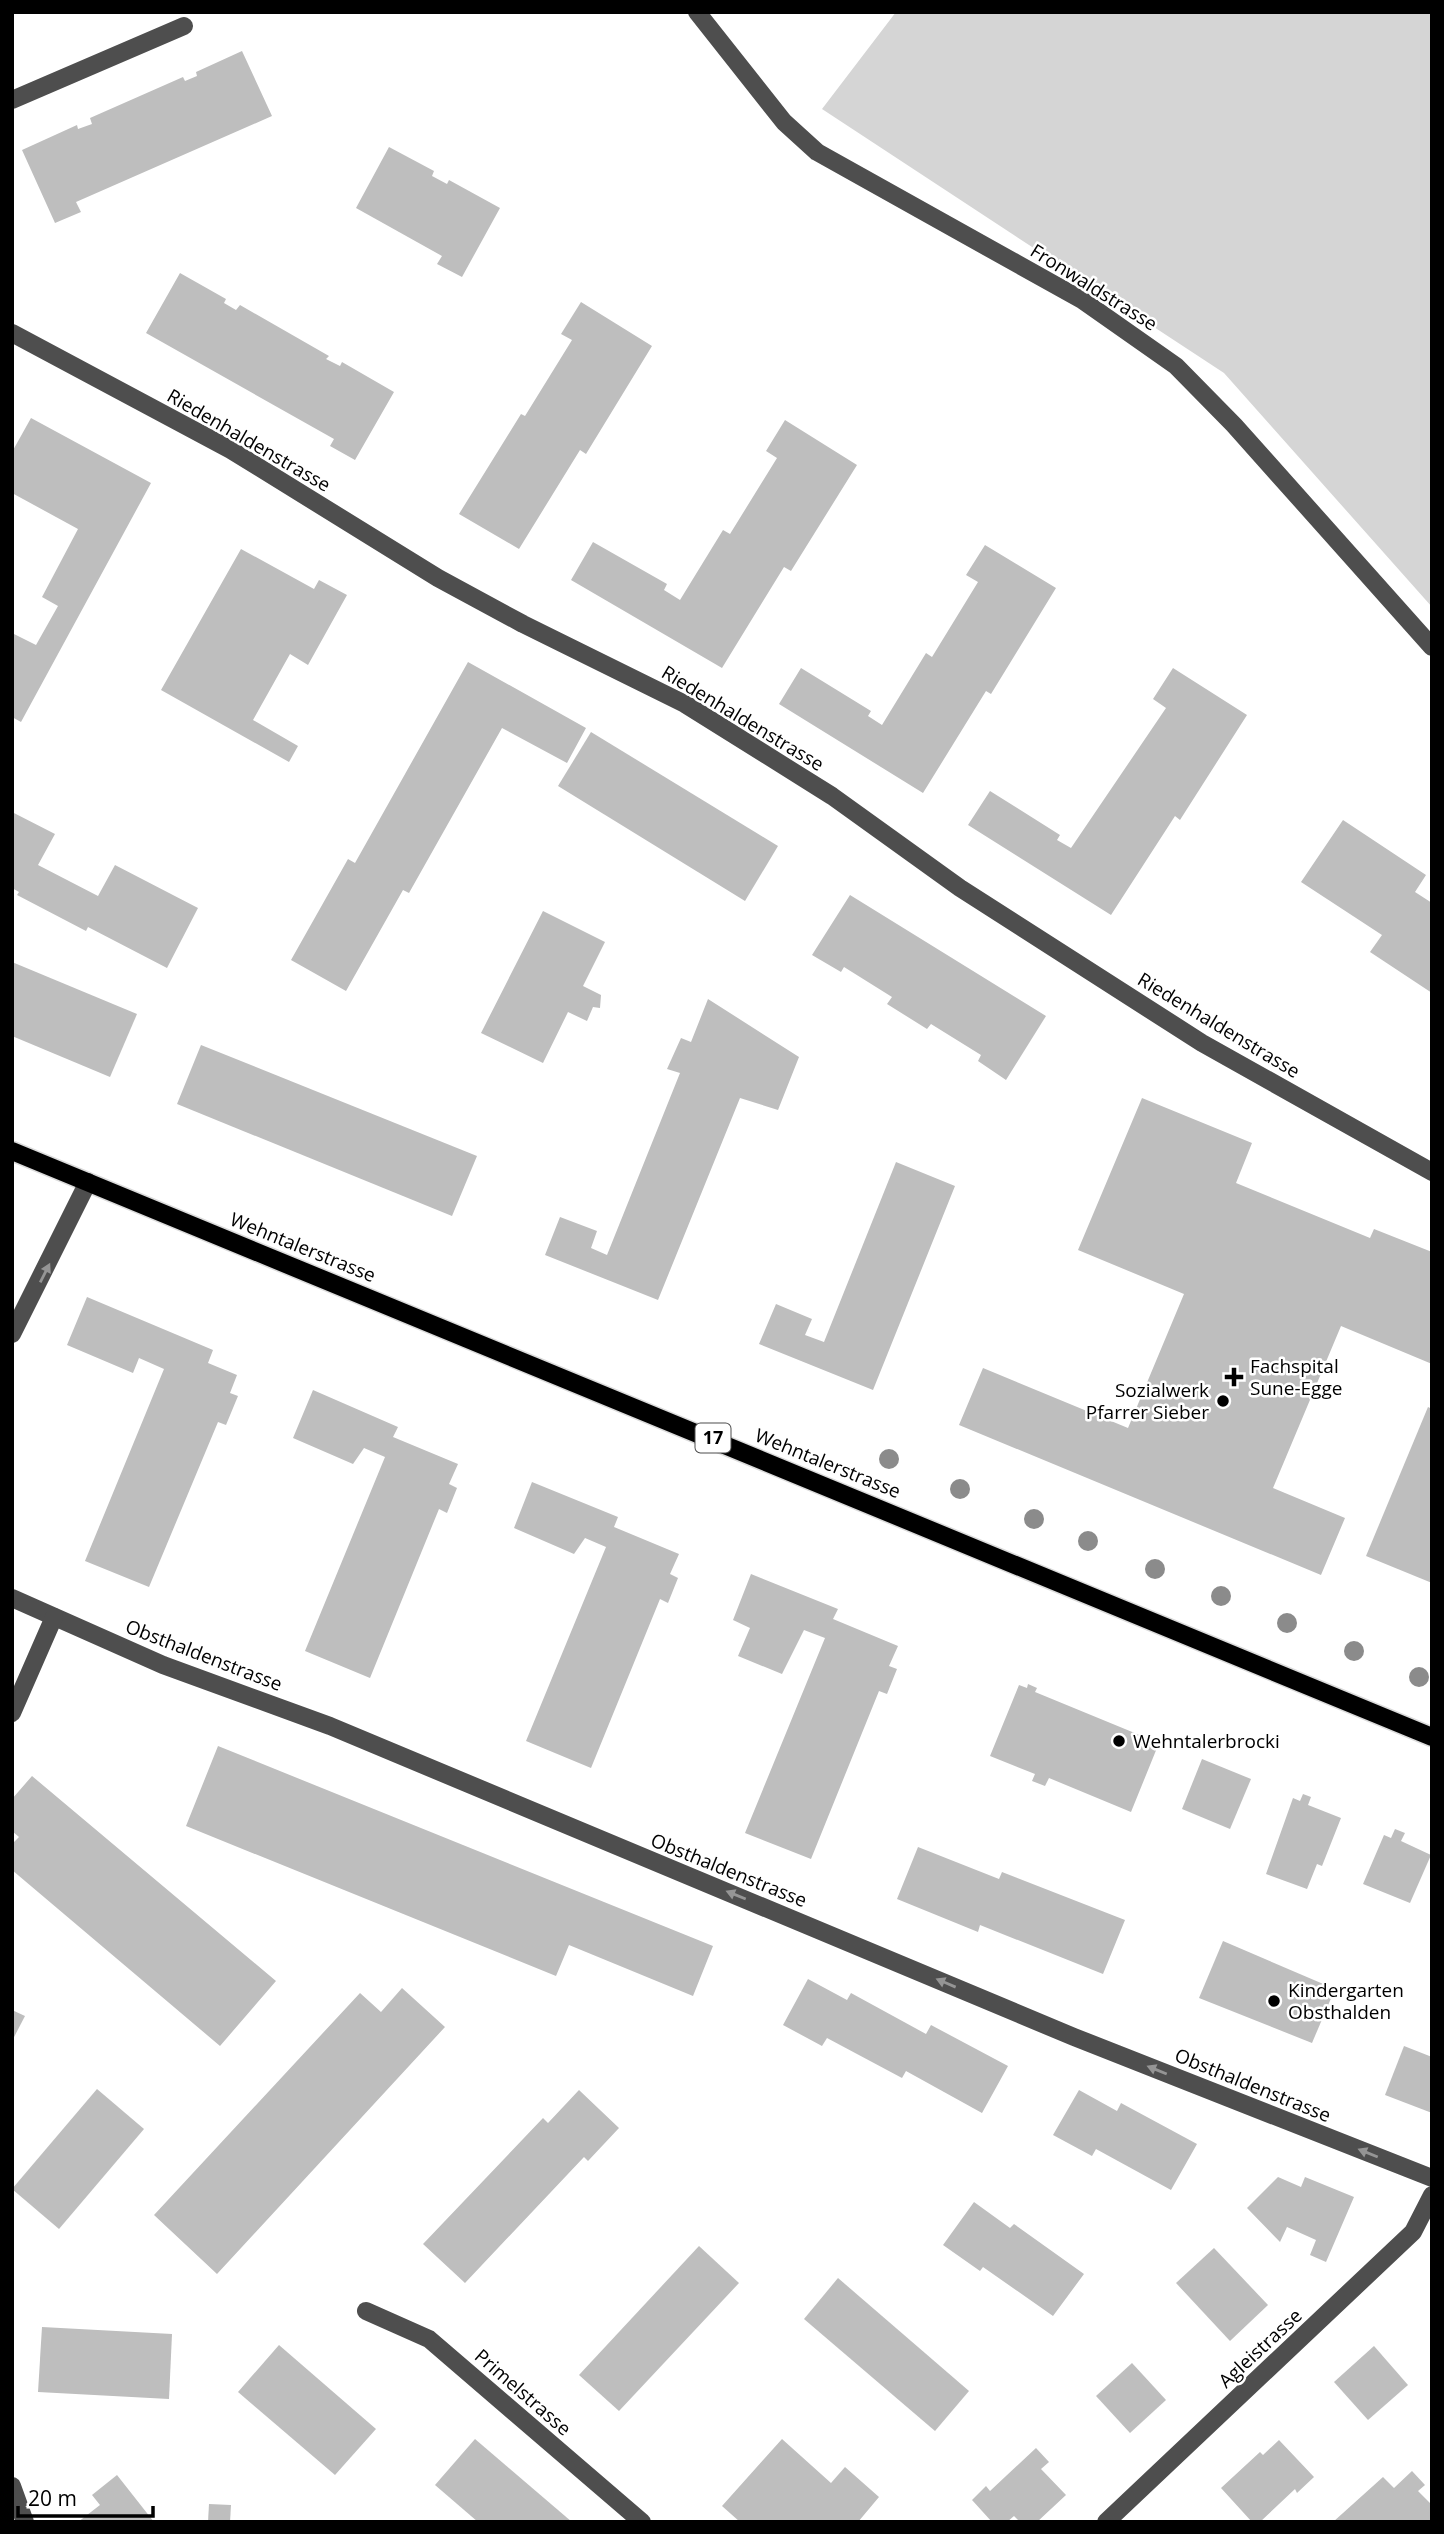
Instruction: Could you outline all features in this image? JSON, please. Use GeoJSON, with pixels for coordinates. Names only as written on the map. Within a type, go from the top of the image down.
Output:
{"type":"FeatureCollection","features":[{"type":"Feature","properties":{"kind":"main road","name":"Wehntalerstrasse"},"geometry":{"type":"LineString","coordinates":[[12,1151],[1432,1737]]}},
{"type":"Feature","properties":{"kind":"street","name":"Fronwaldstrasse"},"geometry":{"type":"LineString","coordinates":[[697,12],[784,122],[817,152],[1082,300],[1175,366],[1234,425],[1432,647]]}},
{"type":"Feature","properties":{"kind":"street"},"geometry":{"type":"LineString","coordinates":[[12,100],[184,26]]}},
{"type":"Feature","properties":{"kind":"street","name":"Riedenhaldenstrasse"},"geometry":{"type":"LineString","coordinates":[[12,333],[230,450],[438,578],[523,624],[685,704],[832,796],[960,888],[1202,1043],[1432,1172]]}},
{"type":"Feature","properties":{"kind":"street"},"geometry":{"type":"LineString","coordinates":[[12,1334],[88,1182]]}},
{"type":"Feature","properties":{"kind":"street","name":"Obsthaldenstrasse"},"geometry":{"type":"LineString","coordinates":[[12,1598],[163,1665],[330,1726],[1073,2036],[1432,2178]]}},
{"type":"Feature","properties":{"kind":"street"},"geometry":{"type":"LineString","coordinates":[[12,1713],[54,1617]]}},
{"type":"Feature","properties":{"kind":"street","name":"Agleistrasse"},"geometry":{"type":"LineString","coordinates":[[1106,2522],[1413,2232],[1432,2195]]}},
{"type":"Feature","properties":{"kind":"street","name":"Primelstrasse"},"geometry":{"type":"LineString","coordinates":[[366,2311],[429,2339],[642,2522]]}},
{"type":"Feature","properties":{"kind":"street"},"geometry":{"type":"LineString","coordinates":[[12,2486],[25,2522]]}},
{"type":"Feature","properties":{"kind":"shaded area"},"geometry":{"type":"Polygon","coordinates":[[[896,12],[1432,12],[1432,607],[1224,373],[822,109],[896,12]]]}},
{"type":"Feature","properties":{"kind":"building"},"geometry":{"type":"Polygon","coordinates":[[[242,51],[272,116],[76,202],[81,212],[55,223],[22,150],[77,125],[78,129],[92,124],[90,118],[183,77],[185,81],[197,76],[196,72],[242,51]]]}},
{"type":"Feature","properties":{"kind":"building"},"geometry":{"type":"Polygon","coordinates":[[[389,147],[434,171],[432,176],[447,184],[449,180],[500,208],[462,277],[437,264],[442,256],[356,208],[389,147]]]}},
{"type":"Feature","properties":{"kind":"building"},"geometry":{"type":"Polygon","coordinates":[[[180,273],[226,299],[224,303],[236,310],[240,305],[329,356],[326,359],[340,366],[342,362],[394,392],[355,460],[330,446],[334,439],[146,333],[180,273]]]}},
{"type":"Feature","properties":{"kind":"building"},"geometry":{"type":"Polygon","coordinates":[[[581,302],[652,346],[586,454],[580,450],[519,549],[459,514],[521,414],[525,416],[572,340],[561,334],[581,302]]]}},
{"type":"Feature","properties":{"kind":"building"},"geometry":{"type":"Polygon","coordinates":[[[31,418],[151,483],[21,722],[12,717],[12,633],[36,645],[58,606],[42,597],[78,529],[12,493],[12,452],[31,418]]]}},
{"type":"Feature","properties":{"kind":"building"},"geometry":{"type":"Polygon","coordinates":[[[785,420],[857,465],[791,571],[784,567],[722,668],[571,580],[593,542],[667,584],[664,590],[680,600],[723,530],[730,534],[777,458],[766,451],[785,420]]]}},
{"type":"Feature","properties":{"kind":"building"},"geometry":{"type":"Polygon","coordinates":[[[985,545],[1056,588],[991,694],[986,691],[923,793],[779,704],[801,668],[871,711],[868,716],[882,725],[926,653],[932,657],[978,582],[966,575],[985,545]]]}},
{"type":"Feature","properties":{"kind":"building"},"geometry":{"type":"Polygon","coordinates":[[[241,549],[314,589],[319,580],[347,595],[308,665],[290,654],[253,720],[298,746],[289,762],[161,690],[241,549]]]}},
{"type":"Feature","properties":{"kind":"building"},"geometry":{"type":"Polygon","coordinates":[[[468,662],[586,728],[567,763],[502,728],[409,893],[403,890],[346,991],[291,960],[348,859],[355,863],[468,662]]]}},
{"type":"Feature","properties":{"kind":"building"},"geometry":{"type":"Polygon","coordinates":[[[1173,668],[1247,715],[1180,820],[1175,816],[1111,915],[968,825],[990,791],[1060,835],[1057,840],[1071,848],[1166,708],[1153,699],[1173,668]]]}},
{"type":"Feature","properties":{"kind":"building"},"geometry":{"type":"Polygon","coordinates":[[[591,732],[778,846],[745,901],[558,786],[591,732]]]}},
{"type":"Feature","properties":{"kind":"building"},"geometry":{"type":"Polygon","coordinates":[[[12,812],[55,834],[38,865],[98,896],[115,865],[198,908],[167,968],[88,927],[86,931],[17,895],[19,892],[12,888],[12,812]]]}},
{"type":"Feature","properties":{"kind":"building"},"geometry":{"type":"Polygon","coordinates":[[[1343,820],[1426,875],[1415,892],[1432,903],[1432,993],[1370,952],[1382,935],[1301,882],[1343,820]]]}},
{"type":"Feature","properties":{"kind":"building"},"geometry":{"type":"Polygon","coordinates":[[[850,895],[1046,1016],[1006,1080],[978,1061],[981,1055],[931,1024],[927,1029],[887,1004],[892,997],[844,967],[841,972],[812,955],[850,895]]]}},
{"type":"Feature","properties":{"kind":"building"},"geometry":{"type":"Polygon","coordinates":[[[543,911],[605,942],[583,986],[601,995],[600,1008],[593,1007],[587,1021],[568,1012],[543,1063],[481,1033],[543,911]]]}},
{"type":"Feature","properties":{"kind":"building"},"geometry":{"type":"Polygon","coordinates":[[[12,962],[137,1014],[110,1077],[12,1036],[12,962]]]}},
{"type":"Feature","properties":{"kind":"building"},"geometry":{"type":"Polygon","coordinates":[[[708,999],[799,1057],[778,1110],[740,1098],[658,1300],[545,1255],[560,1217],[597,1231],[591,1248],[607,1255],[680,1073],[667,1069],[681,1038],[691,1042],[708,999]]]}},
{"type":"Feature","properties":{"kind":"building"},"geometry":{"type":"Polygon","coordinates":[[[201,1045],[477,1156],[452,1216],[177,1104],[201,1045]]]}},
{"type":"Feature","properties":{"kind":"building"},"geometry":{"type":"Polygon","coordinates":[[[1142,1098],[1252,1143],[1236,1183],[1370,1238],[1374,1229],[1432,1252],[1432,1364],[1341,1326],[1273,1488],[1345,1518],[1321,1575],[959,1425],[983,1368],[1128,1428],[1184,1294],[1078,1250],[1142,1098]]]}},
{"type":"Feature","properties":{"kind":"building"},"geometry":{"type":"Polygon","coordinates":[[[896,1162],[955,1186],[873,1390],[759,1344],[776,1304],[812,1319],[805,1335],[824,1342],[896,1162]]]}},
{"type":"Feature","properties":{"kind":"building"},"geometry":{"type":"Polygon","coordinates":[[[87,1297],[213,1350],[208,1363],[237,1375],[230,1393],[238,1396],[226,1425],[218,1422],[149,1587],[85,1561],[164,1369],[139,1358],[133,1373],[67,1345],[87,1297]]]}},
{"type":"Feature","properties":{"kind":"building"},"geometry":{"type":"Polygon","coordinates":[[[313,1390],[398,1427],[393,1437],[458,1464],[449,1484],[457,1488],[447,1513],[439,1509],[370,1678],[305,1651],[385,1457],[364,1448],[353,1464],[293,1438],[313,1390]]]}},
{"type":"Feature","properties":{"kind":"building"},"geometry":{"type":"Polygon","coordinates":[[[1428,1407],[1432,1409],[1432,1583],[1366,1556],[1428,1407]]]}},
{"type":"Feature","properties":{"kind":"building"},"geometry":{"type":"Polygon","coordinates":[[[532,1482],[618,1517],[614,1527],[679,1554],[670,1574],[678,1578],[668,1603],[660,1599],[591,1768],[526,1741],[606,1547],[585,1538],[574,1554],[514,1528],[532,1482]]]}},
{"type":"Feature","properties":{"kind":"building"},"geometry":{"type":"Polygon","coordinates":[[[751,1574],[838,1609],[833,1619],[898,1646],[889,1666],[897,1669],[887,1694],[879,1691],[811,1859],[745,1833],[825,1638],[804,1630],[782,1674],[738,1656],[750,1628],[733,1620],[751,1574]]]}},
{"type":"Feature","properties":{"kind":"building"},"geometry":{"type":"Polygon","coordinates":[[[1028,1684],[1037,1688],[1035,1692],[1159,1743],[1131,1812],[1049,1778],[1045,1786],[1032,1781],[1035,1774],[990,1756],[1019,1685],[1027,1688],[1028,1684]]]}},
{"type":"Feature","properties":{"kind":"building"},"geometry":{"type":"Polygon","coordinates":[[[218,1746],[713,1946],[693,1996],[569,1945],[556,1976],[186,1826],[218,1746]]]}},
{"type":"Feature","properties":{"kind":"building"},"geometry":{"type":"Polygon","coordinates":[[[1202,1759],[1251,1779],[1230,1829],[1182,1809],[1202,1759]]]}},
{"type":"Feature","properties":{"kind":"building"},"geometry":{"type":"Polygon","coordinates":[[[32,1776],[276,1981],[220,2046],[12,1870],[12,1844],[19,1837],[12,1831],[12,1799],[32,1776]]]}},
{"type":"Feature","properties":{"kind":"building"},"geometry":{"type":"Polygon","coordinates":[[[1303,1794],[1311,1797],[1308,1805],[1341,1818],[1322,1866],[1317,1864],[1307,1889],[1266,1874],[1293,1798],[1300,1801],[1303,1794]]]}},
{"type":"Feature","properties":{"kind":"building"},"geometry":{"type":"Polygon","coordinates":[[[1395,1829],[1405,1833],[1401,1841],[1431,1855],[1410,1903],[1363,1884],[1384,1835],[1391,1838],[1395,1829]]]}},
{"type":"Feature","properties":{"kind":"building"},"geometry":{"type":"Polygon","coordinates":[[[918,1847],[999,1879],[1002,1872],[1125,1920],[1103,1974],[980,1925],[978,1932],[897,1899],[918,1847]]]}},
{"type":"Feature","properties":{"kind":"building","name":"Kindergarten Obsthalden"},"geometry":{"type":"Polygon","coordinates":[[[1223,1941],[1335,1989],[1312,2043],[1199,1998],[1223,1941]]]}},
{"type":"Feature","properties":{"kind":"building"},"geometry":{"type":"Polygon","coordinates":[[[808,1979],[847,2000],[851,1993],[926,2034],[931,2025],[1008,2066],[982,2113],[906,2071],[902,2078],[827,2038],[822,2046],[783,2025],[808,1979]]]}},
{"type":"Feature","properties":{"kind":"building"},"geometry":{"type":"Polygon","coordinates":[[[402,1988],[445,2027],[217,2274],[154,2215],[360,1993],[381,2012],[402,1988]]]}},
{"type":"Feature","properties":{"kind":"building"},"geometry":{"type":"Polygon","coordinates":[[[12,2010],[25,2016],[12,2041],[12,2010]]]}},
{"type":"Feature","properties":{"kind":"building"},"geometry":{"type":"Polygon","coordinates":[[[1404,2046],[1432,2057],[1432,2113],[1385,2095],[1404,2046]]]}},
{"type":"Feature","properties":{"kind":"building"},"geometry":{"type":"Polygon","coordinates":[[[97,2089],[144,2129],[59,2229],[12,2189],[97,2089]]]}},
{"type":"Feature","properties":{"kind":"building"},"geometry":{"type":"Polygon","coordinates":[[[579,2090],[619,2128],[588,2161],[584,2157],[465,2283],[423,2244],[543,2118],[548,2123],[579,2090]]]}},
{"type":"Feature","properties":{"kind":"building"},"geometry":{"type":"Polygon","coordinates":[[[1079,2090],[1117,2111],[1121,2103],[1197,2144],[1171,2190],[1096,2149],[1092,2156],[1053,2135],[1079,2090]]]}},
{"type":"Feature","properties":{"kind":"building"},"geometry":{"type":"Polygon","coordinates":[[[1278,2177],[1301,2187],[1305,2177],[1354,2197],[1326,2262],[1310,2255],[1316,2240],[1287,2227],[1280,2242],[1247,2208],[1278,2177]]]}},
{"type":"Feature","properties":{"kind":"building"},"geometry":{"type":"Polygon","coordinates":[[[974,2202],[1010,2228],[1014,2224],[1084,2274],[1053,2316],[983,2267],[980,2271],[943,2245],[974,2202]]]}},
{"type":"Feature","properties":{"kind":"building"},"geometry":{"type":"Polygon","coordinates":[[[699,2246],[739,2283],[619,2411],[579,2375],[699,2246]]]}},
{"type":"Feature","properties":{"kind":"building"},"geometry":{"type":"Polygon","coordinates":[[[1214,2248],[1268,2305],[1230,2341],[1176,2283],[1214,2248]]]}},
{"type":"Feature","properties":{"kind":"building"},"geometry":{"type":"Polygon","coordinates":[[[838,2278],[969,2391],[935,2431],[804,2319],[838,2278]]]}},
{"type":"Feature","properties":{"kind":"building"},"geometry":{"type":"Polygon","coordinates":[[[42,2327],[172,2334],[169,2399],[38,2392],[42,2327]]]}},
{"type":"Feature","properties":{"kind":"building"},"geometry":{"type":"Polygon","coordinates":[[[279,2345],[376,2429],[335,2475],[238,2392],[279,2345]]]}},
{"type":"Feature","properties":{"kind":"building"},"geometry":{"type":"Polygon","coordinates":[[[1374,2346],[1408,2385],[1368,2420],[1334,2382],[1374,2346]]]}},
{"type":"Feature","properties":{"kind":"building"},"geometry":{"type":"Polygon","coordinates":[[[1132,2363],[1166,2400],[1130,2433],[1096,2396],[1132,2363]]]}},
{"type":"Feature","properties":{"kind":"building"},"geometry":{"type":"Polygon","coordinates":[[[475,2439],[572,2522],[478,2522],[435,2485],[475,2439]]]}},
{"type":"Feature","properties":{"kind":"building"},"geometry":{"type":"Polygon","coordinates":[[[782,2439],[831,2483],[845,2467],[879,2497],[858,2522],[740,2522],[722,2506],[782,2439]]]}},
{"type":"Feature","properties":{"kind":"building"},"geometry":{"type":"Polygon","coordinates":[[[1279,2440],[1314,2477],[1297,2493],[1295,2489],[1260,2522],[1252,2522],[1221,2488],[1260,2452],[1263,2455],[1279,2440]]]}},
{"type":"Feature","properties":{"kind":"building"},"geometry":{"type":"Polygon","coordinates":[[[1036,2448],[1049,2462],[1041,2469],[1066,2495],[1037,2522],[1020,2522],[1014,2516],[1007,2522],[992,2522],[972,2500],[986,2486],[990,2491],[1036,2448]]]}},
{"type":"Feature","properties":{"kind":"building"},"geometry":{"type":"Polygon","coordinates":[[[1412,2471],[1425,2485],[1418,2491],[1432,2505],[1432,2522],[1333,2522],[1383,2477],[1394,2488],[1412,2471]]]}},
{"type":"Feature","properties":{"kind":"building"},"geometry":{"type":"Polygon","coordinates":[[[117,2475],[154,2522],[78,2522],[100,2505],[92,2495],[117,2475]]]}},
{"type":"Feature","properties":{"kind":"building"},"geometry":{"type":"Polygon","coordinates":[[[209,2504],[231,2505],[230,2522],[208,2522],[209,2504]]]}},
{"type":"Feature","properties":{"kind":"place","name":"Fachspital Sune-Egge"},"geometry":{"type":"Point","coordinates":[1234,1377]}},
{"type":"Feature","properties":{"kind":"place","name":"Sozialwerk Pfarrer Sieber"},"geometry":{"type":"Point","coordinates":[1223,1401]}},
{"type":"Feature","properties":{"kind":"place","name":"Wehntalerbrocki"},"geometry":{"type":"Point","coordinates":[1119,1741]}},
{"type":"Feature","properties":{"kind":"place","name":"Kindergarten Obsthalden"},"geometry":{"type":"Point","coordinates":[1274,2001]}}]}
